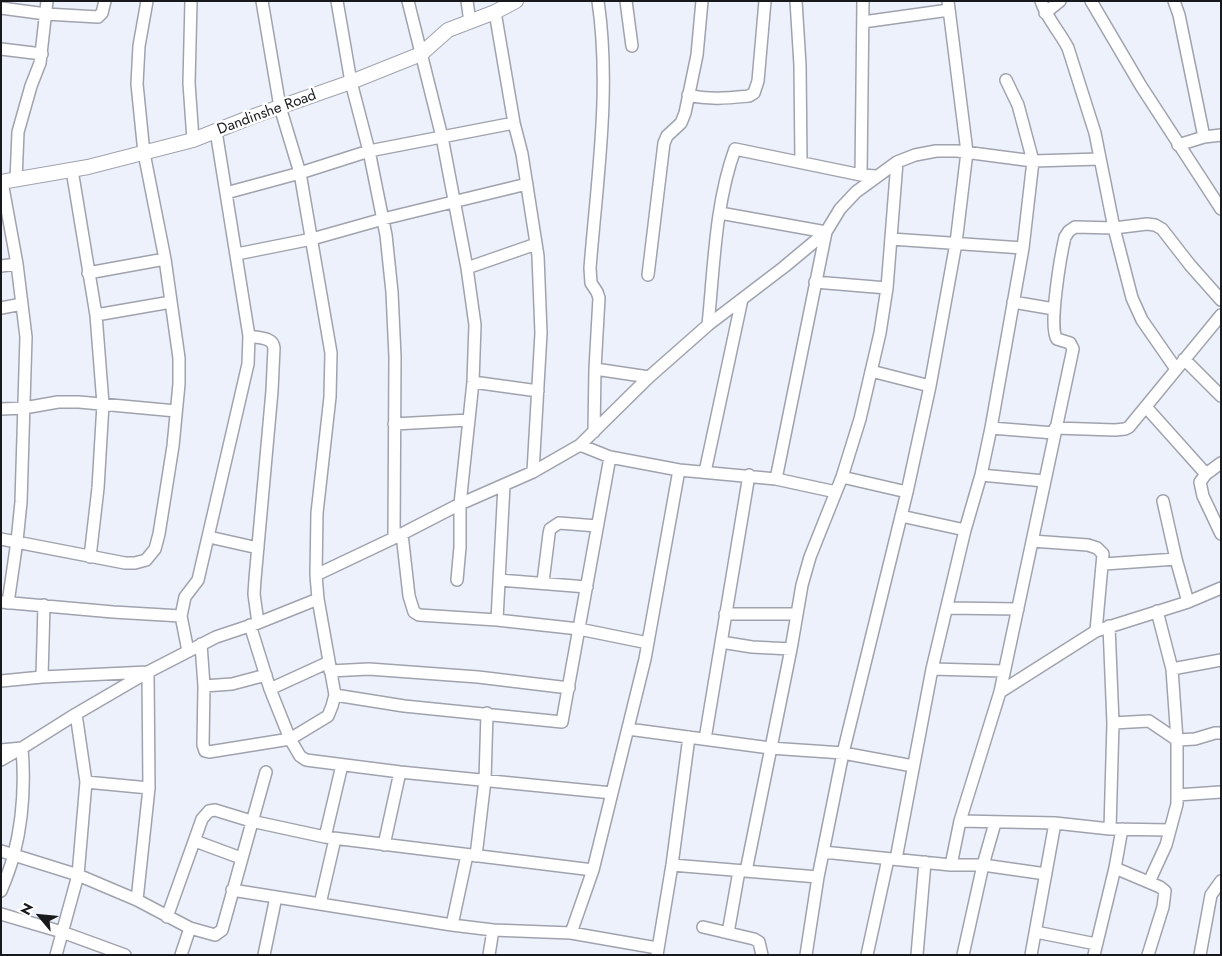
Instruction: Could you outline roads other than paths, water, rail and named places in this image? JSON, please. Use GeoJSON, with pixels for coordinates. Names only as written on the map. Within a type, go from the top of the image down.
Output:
{"type":"FeatureCollection","features":[{"type":"Feature","properties":{"kind":"street"},"geometry":{"type":"LineString","coordinates":[[16,180],[18,132],[42,54],[46,1]]}},
{"type":"Feature","properties":{"kind":"street"},"geometry":{"type":"LineString","coordinates":[[1,8],[46,14],[98,17],[102,13],[105,1]]}},
{"type":"Feature","properties":{"kind":"street"},"geometry":{"type":"LineString","coordinates":[[1,539],[125,563],[146,560],[155,549],[173,446],[179,358],[165,259],[144,153],[137,84],[139,46],[147,1]]}},
{"type":"Feature","properties":{"kind":"street"},"geometry":{"type":"LineString","coordinates":[[201,644],[204,686],[203,745],[206,751],[290,739],[328,716],[335,694],[318,599],[316,575],[317,513],[330,396],[331,353],[300,173],[280,107],[262,1]]}},
{"type":"Feature","properties":{"kind":"street"},"geometry":{"type":"LineString","coordinates":[[337,1],[351,82],[369,151],[383,219],[392,292],[398,536],[409,596],[414,612],[419,615],[497,620],[579,629],[648,643]]}},
{"type":"Feature","properties":{"kind":"street"},"geometry":{"type":"LineString","coordinates":[[408,1],[442,137],[467,268],[475,325],[473,382],[460,504],[460,547],[457,580]]}},
{"type":"Feature","properties":{"kind":"street"},"geometry":{"type":"LineString","coordinates":[[467,1],[470,22]]}},
{"type":"Feature","properties":{"kind":"street","name":"Dandinshe Road"},"geometry":{"type":"LineString","coordinates":[[1,182],[72,170],[193,140],[422,54],[448,30],[495,12],[516,1]]}},
{"type":"Feature","properties":{"kind":"street"},"geometry":{"type":"LineString","coordinates":[[594,432],[599,298],[591,283],[590,268],[603,106],[603,32],[598,1]]}},
{"type":"Feature","properties":{"kind":"street"},"geometry":{"type":"LineString","coordinates":[[626,1],[632,46]]}},
{"type":"Feature","properties":{"kind":"street"},"geometry":{"type":"LineString","coordinates":[[648,274],[664,144],[667,136],[681,123],[685,113],[697,55],[702,1]]}},
{"type":"Feature","properties":{"kind":"street"},"geometry":{"type":"LineString","coordinates":[[688,95],[699,98],[718,99],[749,96],[754,93],[758,82],[765,1]]}},
{"type":"Feature","properties":{"kind":"street"},"geometry":{"type":"LineString","coordinates":[[796,1],[800,64],[801,162]]}},
{"type":"Feature","properties":{"kind":"street"},"geometry":{"type":"LineString","coordinates":[[861,175],[863,1]]}},
{"type":"Feature","properties":{"kind":"street"},"geometry":{"type":"LineString","coordinates":[[1041,1],[1045,13],[1068,48],[1095,133],[1114,228],[1132,298],[1142,320],[1176,369]]}},
{"type":"Feature","properties":{"kind":"street"},"geometry":{"type":"LineString","coordinates":[[1045,13],[1060,1]]}},
{"type":"Feature","properties":{"kind":"street"},"geometry":{"type":"LineString","coordinates":[[1091,1],[1178,145],[1221,209]]}},
{"type":"Feature","properties":{"kind":"street"},"geometry":{"type":"LineString","coordinates":[[1174,1],[1179,15],[1204,137]]}},
{"type":"Feature","properties":{"kind":"street"},"geometry":{"type":"LineString","coordinates":[[189,2],[193,140]]}},
{"type":"Feature","properties":{"kind":"street"},"geometry":{"type":"LineString","coordinates":[[806,955],[818,878],[843,753],[902,516],[930,386],[956,243],[967,152],[948,6],[864,22]]}},
{"type":"Feature","properties":{"kind":"street"},"geometry":{"type":"LineString","coordinates":[[495,12],[514,123],[522,154],[540,280],[541,333],[533,472]]}},
{"type":"Feature","properties":{"kind":"street"},"geometry":{"type":"LineString","coordinates":[[1,49],[42,54]]}},
{"type":"Feature","properties":{"kind":"street"},"geometry":{"type":"LineString","coordinates":[[867,955],[892,859],[932,669],[965,530],[981,475],[1023,248],[1033,161],[1018,105],[1006,80]]}},
{"type":"Feature","properties":{"kind":"street"},"geometry":{"type":"LineString","coordinates":[[226,193],[300,173],[369,151],[514,123]]}},
{"type":"Feature","properties":{"kind":"street"},"geometry":{"type":"LineString","coordinates":[[188,651],[181,616],[185,597],[198,580],[248,364],[249,336],[216,131]]}},
{"type":"Feature","properties":{"kind":"street"},"geometry":{"type":"LineString","coordinates":[[1178,145],[1204,137],[1221,135]]}},
{"type":"Feature","properties":{"kind":"street"},"geometry":{"type":"LineString","coordinates":[[708,325],[720,213],[729,167],[735,149],[861,175],[876,176]]}},
{"type":"Feature","properties":{"kind":"street"},"geometry":{"type":"LineString","coordinates":[[776,479],[826,232],[840,209],[856,192],[896,162],[915,155],[936,151],[967,152],[1033,161],[1100,159]]}},
{"type":"Feature","properties":{"kind":"street"},"geometry":{"type":"LineString","coordinates":[[728,933],[770,748],[791,649],[802,585],[810,557],[842,477],[860,419],[872,371],[880,333],[886,288],[896,162]]}},
{"type":"Feature","properties":{"kind":"street"},"geometry":{"type":"LineString","coordinates":[[72,170],[96,315],[103,404],[98,488],[90,557]]}},
{"type":"Feature","properties":{"kind":"street"},"geometry":{"type":"LineString","coordinates":[[1,182],[17,264],[26,337],[21,502],[17,541],[5,602],[181,616]]}},
{"type":"Feature","properties":{"kind":"street"},"geometry":{"type":"LineString","coordinates":[[237,254],[312,239],[383,219],[527,184]]}},
{"type":"Feature","properties":{"kind":"street"},"geometry":{"type":"LineString","coordinates":[[720,213],[826,232]]}},
{"type":"Feature","properties":{"kind":"street"},"geometry":{"type":"LineString","coordinates":[[951,865],[960,821],[1000,692],[1073,349],[1070,343],[1054,336],[1054,310],[1065,237],[1075,226],[1114,228],[1147,224],[1155,225],[1162,229],[1221,300]]}},
{"type":"Feature","properties":{"kind":"street"},"geometry":{"type":"LineString","coordinates":[[316,575],[460,504],[533,472],[580,445],[649,377],[708,325],[826,232]]}},
{"type":"Feature","properties":{"kind":"street"},"geometry":{"type":"LineString","coordinates":[[891,239],[1023,248]]}},
{"type":"Feature","properties":{"kind":"street"},"geometry":{"type":"LineString","coordinates":[[467,268],[536,244]]}},
{"type":"Feature","properties":{"kind":"street"},"geometry":{"type":"LineString","coordinates":[[88,273],[165,259]]}},
{"type":"Feature","properties":{"kind":"street"},"geometry":{"type":"LineString","coordinates":[[1,266],[17,264]]}},
{"type":"Feature","properties":{"kind":"street"},"geometry":{"type":"LineString","coordinates":[[815,282],[886,288]]}},
{"type":"Feature","properties":{"kind":"street"},"geometry":{"type":"LineString","coordinates":[[705,472],[742,299]]}},
{"type":"Feature","properties":{"kind":"street"},"geometry":{"type":"LineString","coordinates":[[96,315],[171,302]]}},
{"type":"Feature","properties":{"kind":"street"},"geometry":{"type":"LineString","coordinates":[[1013,302],[1054,310]]}},
{"type":"Feature","properties":{"kind":"street"},"geometry":{"type":"LineString","coordinates":[[1,308],[22,304]]}},
{"type":"Feature","properties":{"kind":"street"},"geometry":{"type":"LineString","coordinates":[[991,428],[1124,430],[1133,423],[1221,315]]}},
{"type":"Feature","properties":{"kind":"street"},"geometry":{"type":"LineString","coordinates":[[249,336],[270,340],[274,348],[272,392],[254,594],[254,624],[270,689],[290,739],[300,756],[306,760],[342,765],[612,794]]}},
{"type":"Feature","properties":{"kind":"street"},"geometry":{"type":"LineString","coordinates":[[1184,359],[1221,396]]}},
{"type":"Feature","properties":{"kind":"street"},"geometry":{"type":"LineString","coordinates":[[595,369],[649,377]]}},
{"type":"Feature","properties":{"kind":"street"},"geometry":{"type":"LineString","coordinates":[[872,371],[930,386]]}},
{"type":"Feature","properties":{"kind":"street"},"geometry":{"type":"LineString","coordinates":[[473,382],[538,391]]}},
{"type":"Feature","properties":{"kind":"street"},"geometry":{"type":"LineString","coordinates":[[1,409],[24,408],[58,402],[79,402],[176,411]]}},
{"type":"Feature","properties":{"kind":"street"},"geometry":{"type":"LineString","coordinates":[[1146,407],[1206,474]]}},
{"type":"Feature","properties":{"kind":"street"},"geometry":{"type":"LineString","coordinates":[[394,424],[469,420]]}},
{"type":"Feature","properties":{"kind":"street"},"geometry":{"type":"LineString","coordinates":[[580,445],[610,457],[679,470],[776,479],[836,492]]}},
{"type":"Feature","properties":{"kind":"street"},"geometry":{"type":"LineString","coordinates":[[335,694],[404,706],[562,722],[610,457]]}},
{"type":"Feature","properties":{"kind":"street"},"geometry":{"type":"LineString","coordinates":[[1221,463],[1206,474],[1200,482],[1200,488],[1221,534]]}},
{"type":"Feature","properties":{"kind":"street"},"geometry":{"type":"LineString","coordinates":[[571,933],[593,870],[628,729],[648,643],[679,470]]}},
{"type":"Feature","properties":{"kind":"street"},"geometry":{"type":"LineString","coordinates":[[981,475],[1044,482]]}},
{"type":"Feature","properties":{"kind":"street"},"geometry":{"type":"LineString","coordinates":[[705,739],[749,476]]}},
{"type":"Feature","properties":{"kind":"street"},"geometry":{"type":"LineString","coordinates":[[842,477],[907,492]]}},
{"type":"Feature","properties":{"kind":"street"},"geometry":{"type":"LineString","coordinates":[[497,620],[504,485]]}},
{"type":"Feature","properties":{"kind":"street"},"geometry":{"type":"LineString","coordinates":[[1163,502],[1188,602]]}},
{"type":"Feature","properties":{"kind":"street"},"geometry":{"type":"LineString","coordinates":[[902,516],[965,530]]}},
{"type":"Feature","properties":{"kind":"street"},"geometry":{"type":"LineString","coordinates":[[543,582],[548,534],[554,525],[558,523],[597,526]]}},
{"type":"Feature","properties":{"kind":"street"},"geometry":{"type":"LineString","coordinates":[[209,537],[258,548]]}},
{"type":"Feature","properties":{"kind":"street"},"geometry":{"type":"LineString","coordinates":[[1032,542],[1088,545],[1097,548],[1104,554],[1096,631]]}},
{"type":"Feature","properties":{"kind":"street"},"geometry":{"type":"LineString","coordinates":[[1104,564],[1176,559]]}},
{"type":"Feature","properties":{"kind":"street"},"geometry":{"type":"LineString","coordinates":[[499,580],[587,587]]}},
{"type":"Feature","properties":{"kind":"street"},"geometry":{"type":"LineString","coordinates":[[1000,692],[1096,631],[1157,610],[1188,602],[1221,588]]}},
{"type":"Feature","properties":{"kind":"street"},"geometry":{"type":"LineString","coordinates":[[1,760],[76,714],[151,674],[201,644],[318,599]]}},
{"type":"Feature","properties":{"kind":"street"},"geometry":{"type":"LineString","coordinates":[[42,676],[44,605]]}},
{"type":"Feature","properties":{"kind":"street"},"geometry":{"type":"LineString","coordinates":[[947,608],[1018,609]]}},
{"type":"Feature","properties":{"kind":"street"},"geometry":{"type":"LineString","coordinates":[[1149,882],[1166,845],[1177,804],[1177,740],[1172,669],[1157,610]]}},
{"type":"Feature","properties":{"kind":"street"},"geometry":{"type":"LineString","coordinates":[[725,614],[797,614]]}},
{"type":"Feature","properties":{"kind":"street"},"geometry":{"type":"LineString","coordinates":[[1036,932],[1095,950],[1116,868],[1109,626]]}},
{"type":"Feature","properties":{"kind":"street"},"geometry":{"type":"LineString","coordinates":[[721,642],[752,647],[791,649]]}},
{"type":"Feature","properties":{"kind":"street"},"geometry":{"type":"LineString","coordinates":[[1172,669],[1221,660]]}},
{"type":"Feature","properties":{"kind":"street"},"geometry":{"type":"LineString","coordinates":[[270,689],[330,666],[469,676],[568,688]]}},
{"type":"Feature","properties":{"kind":"street"},"geometry":{"type":"LineString","coordinates":[[932,669],[1004,671]]}},
{"type":"Feature","properties":{"kind":"street"},"geometry":{"type":"LineString","coordinates":[[1,681],[42,676],[151,674]]}},
{"type":"Feature","properties":{"kind":"street"},"geometry":{"type":"LineString","coordinates":[[137,900],[149,788],[151,674]]}},
{"type":"Feature","properties":{"kind":"street"},"geometry":{"type":"LineString","coordinates":[[204,686],[232,684],[266,676]]}},
{"type":"Feature","properties":{"kind":"street"},"geometry":{"type":"LineString","coordinates":[[452,925],[471,855],[485,780],[487,713]]}},
{"type":"Feature","properties":{"kind":"street"},"geometry":{"type":"LineString","coordinates":[[56,955],[78,875],[86,782],[76,714]]}},
{"type":"Feature","properties":{"kind":"street"},"geometry":{"type":"LineString","coordinates":[[1113,723],[1149,721],[1177,740],[1195,739],[1221,733]]}},
{"type":"Feature","properties":{"kind":"street"},"geometry":{"type":"LineString","coordinates":[[628,729],[770,748],[843,753],[913,766]]}},
{"type":"Feature","properties":{"kind":"street"},"geometry":{"type":"LineString","coordinates":[[232,890],[452,925],[493,930],[571,933],[657,952],[672,866],[689,737]]}},
{"type":"Feature","properties":{"kind":"street"},"geometry":{"type":"LineString","coordinates":[[1,750],[22,748]]}},
{"type":"Feature","properties":{"kind":"street"},"geometry":{"type":"LineString","coordinates":[[1,891],[14,855],[22,817],[24,777],[22,748]]}},
{"type":"Feature","properties":{"kind":"street"},"geometry":{"type":"LineString","coordinates":[[320,904],[342,765]]}},
{"type":"Feature","properties":{"kind":"street"},"geometry":{"type":"LineString","coordinates":[[1,851],[78,875],[137,900],[190,928],[210,934],[218,934],[222,930],[266,772]]}},
{"type":"Feature","properties":{"kind":"street"},"geometry":{"type":"LineString","coordinates":[[384,845],[400,772]]}},
{"type":"Feature","properties":{"kind":"street"},"geometry":{"type":"LineString","coordinates":[[86,782],[149,788]]}},
{"type":"Feature","properties":{"kind":"street"},"geometry":{"type":"LineString","coordinates":[[1177,795],[1221,792]]}},
{"type":"Feature","properties":{"kind":"street"},"geometry":{"type":"LineString","coordinates":[[167,916],[202,819],[209,810],[330,838],[593,870]]}},
{"type":"Feature","properties":{"kind":"street"},"geometry":{"type":"LineString","coordinates":[[960,821],[1055,823],[1116,829],[1170,830]]}},
{"type":"Feature","properties":{"kind":"street"},"geometry":{"type":"LineString","coordinates":[[963,955],[983,865],[995,823]]}},
{"type":"Feature","properties":{"kind":"street"},"geometry":{"type":"LineString","coordinates":[[1031,955],[1055,823]]}},
{"type":"Feature","properties":{"kind":"street"},"geometry":{"type":"LineString","coordinates":[[195,841],[241,858]]}},
{"type":"Feature","properties":{"kind":"street"},"geometry":{"type":"LineString","coordinates":[[823,852],[951,865],[983,865],[1046,874]]}},
{"type":"Feature","properties":{"kind":"street"},"geometry":{"type":"LineString","coordinates":[[917,955],[925,862]]}},
{"type":"Feature","properties":{"kind":"street"},"geometry":{"type":"LineString","coordinates":[[672,866],[818,878]]}},
{"type":"Feature","properties":{"kind":"street"},"geometry":{"type":"LineString","coordinates":[[1116,868],[1160,887],[1164,892],[1165,899],[1148,955]]}},
{"type":"Feature","properties":{"kind":"street"},"geometry":{"type":"LineString","coordinates":[[1200,955],[1208,907],[1212,895],[1219,887]]}},
{"type":"Feature","properties":{"kind":"street"},"geometry":{"type":"LineString","coordinates":[[264,955],[276,897]]}},
{"type":"Feature","properties":{"kind":"street"},"geometry":{"type":"LineString","coordinates":[[1,914],[62,932],[125,955]]}},
{"type":"Feature","properties":{"kind":"street"},"geometry":{"type":"LineString","coordinates":[[703,927],[754,938],[758,942],[762,955]]}},
{"type":"Feature","properties":{"kind":"street"},"geometry":{"type":"LineString","coordinates":[[181,955],[190,928]]}},
{"type":"Feature","properties":{"kind":"street"},"geometry":{"type":"LineString","coordinates":[[489,955],[493,930]]}}]}
